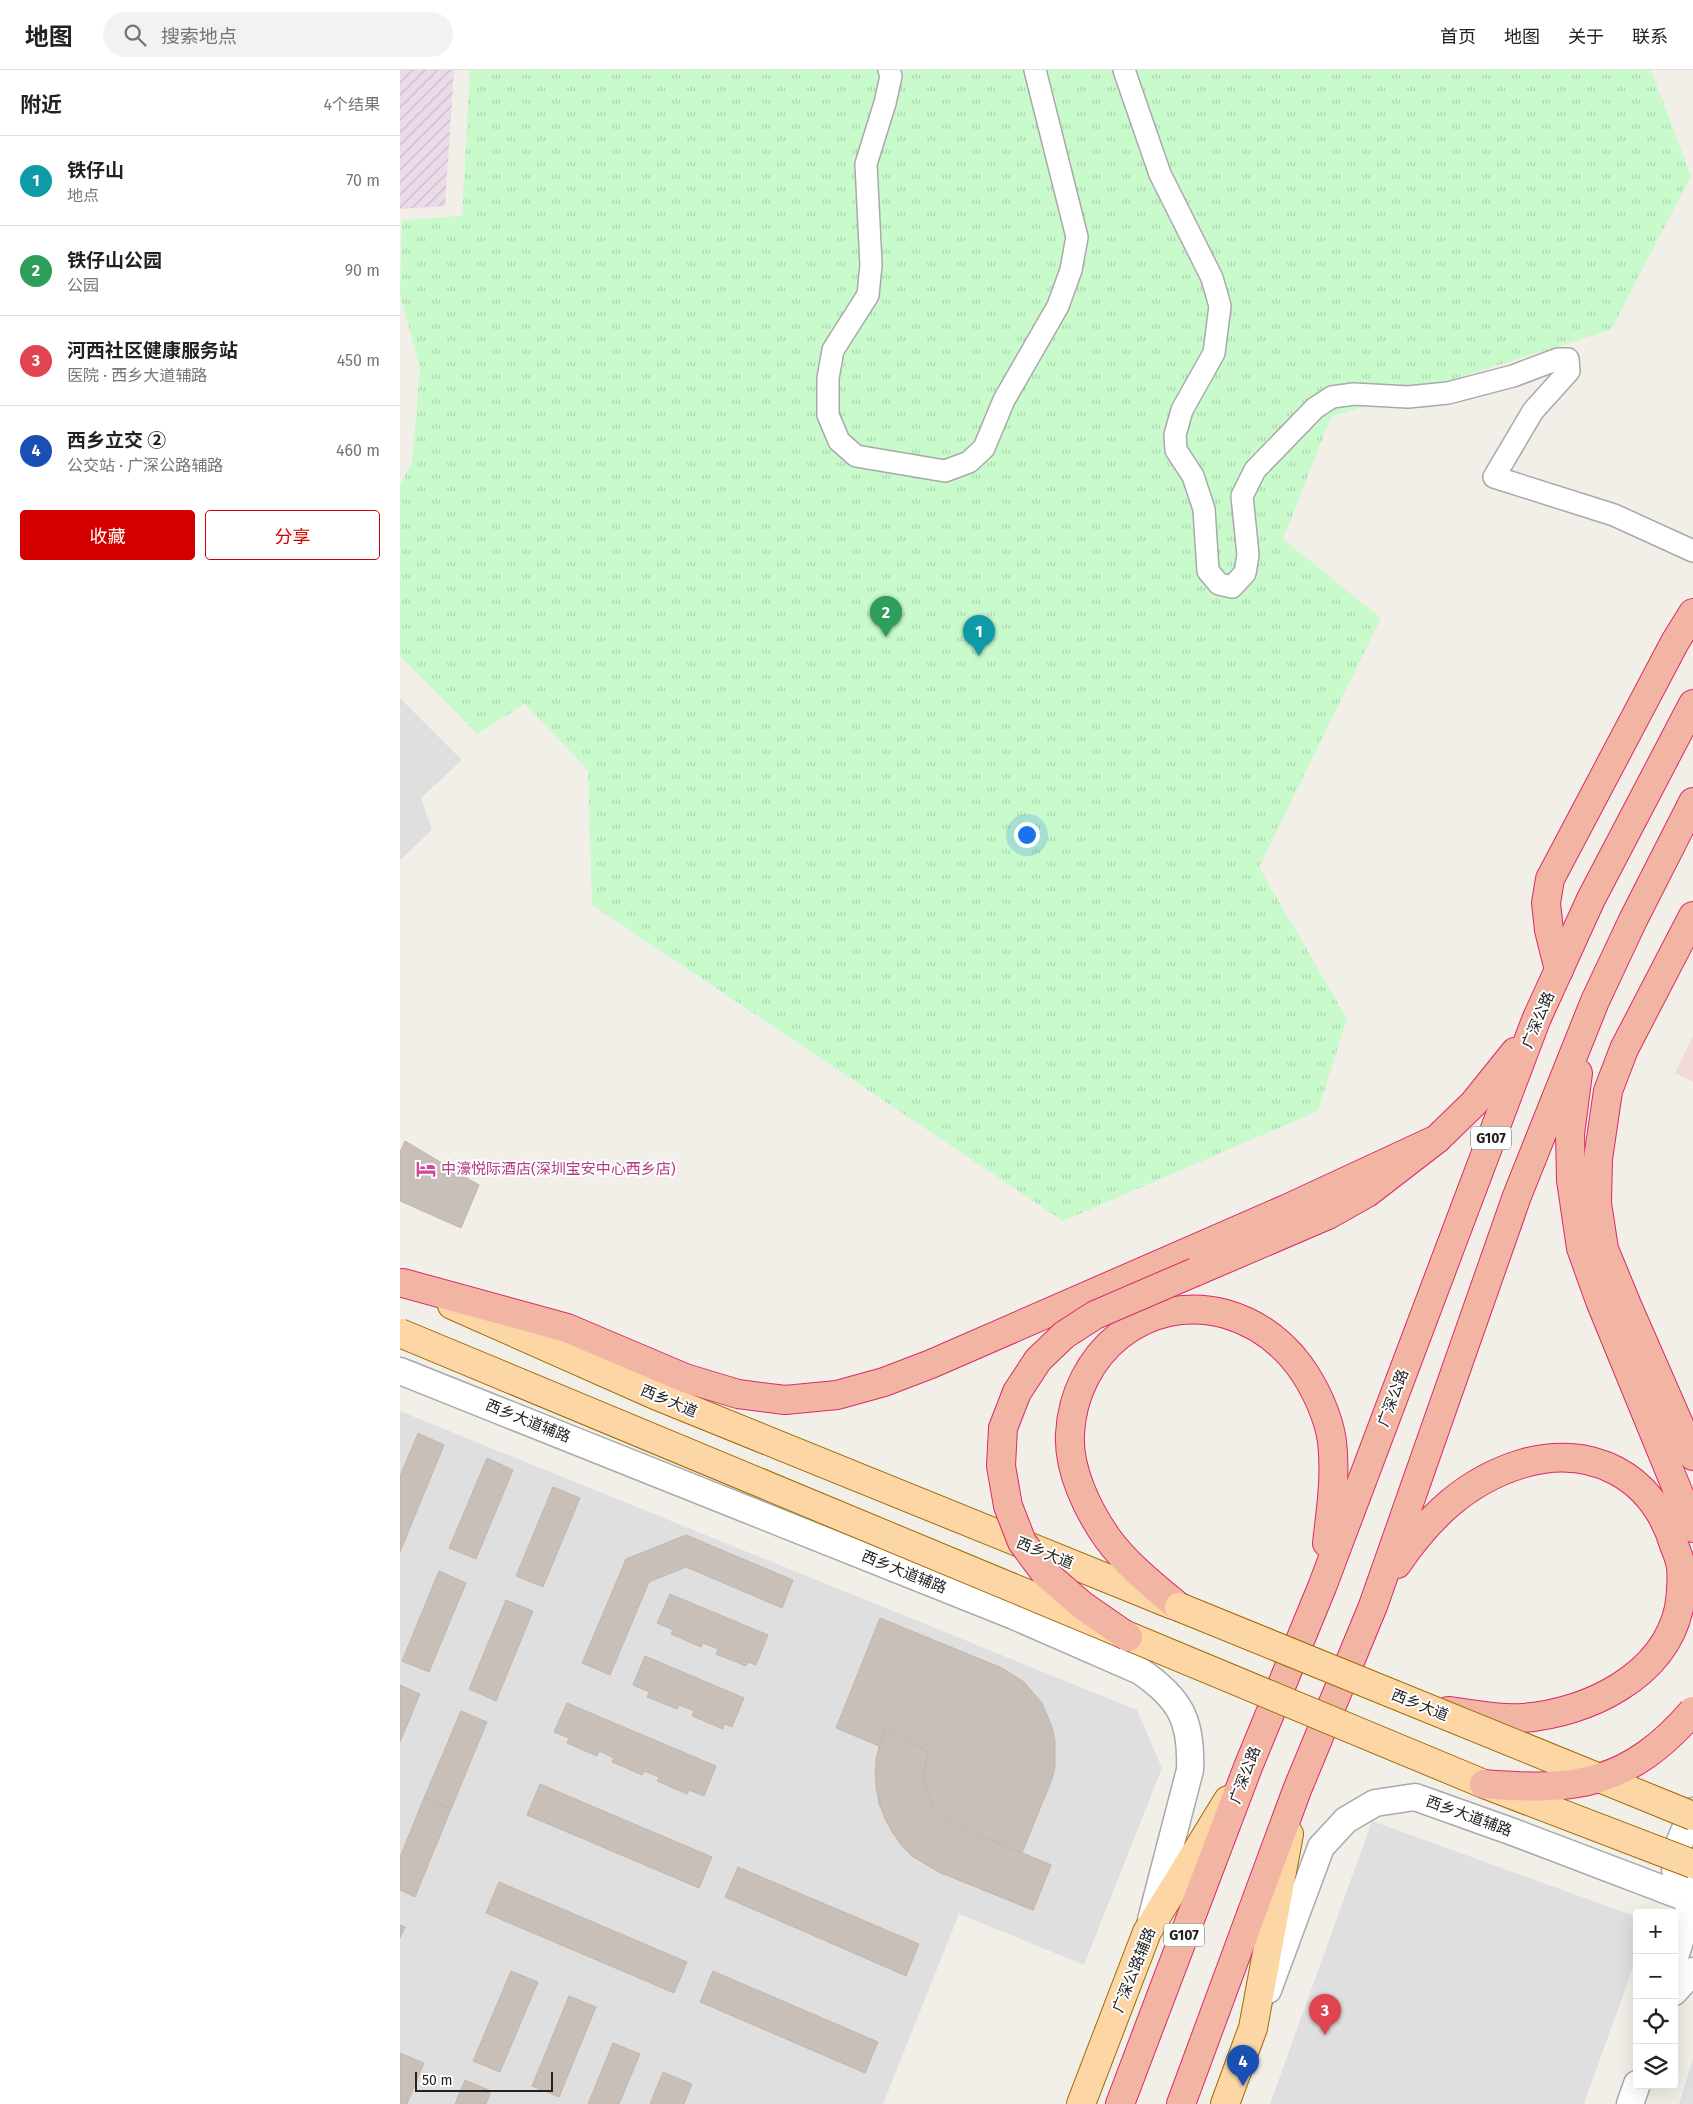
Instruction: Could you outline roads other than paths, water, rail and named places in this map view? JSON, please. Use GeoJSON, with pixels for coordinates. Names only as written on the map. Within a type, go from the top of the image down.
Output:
{"type":"FeatureCollection","features":[{"type":"Feature","properties":{"kind":"highway"},"geometry":{"type":"LineString","coordinates":[[1559,970],[1549,930],[1546,903],[1550,878],[1675,642],[1693,613]]}},
{"type":"Feature","properties":{"kind":"highway","name":"广深公路"},"geometry":{"type":"LineString","coordinates":[[1120,2104],[1248,1767],[1322,1587],[1536,1020],[1595,890],[1693,704]]}},
{"type":"Feature","properties":{"kind":"highway"},"geometry":{"type":"LineString","coordinates":[[1180,2104],[1297,1790],[1373,1606],[1517,1196],[1595,1001],[1633,920],[1693,802]]}},
{"type":"Feature","properties":{"kind":"highway"},"geometry":{"type":"LineString","coordinates":[[1693,916],[1624,1049],[1608,1091],[1598,1159],[1597,1203],[1604,1249],[1693,1456]]}},
{"type":"Feature","properties":{"kind":"highway"},"geometry":{"type":"LineString","coordinates":[[1595,1001],[1576,1082],[1570,1134],[1571,1180],[1581,1248],[1600,1301],[1693,1528]]}},
{"type":"Feature","properties":{"kind":"highway"},"geometry":{"type":"LineString","coordinates":[[1128,1637],[1082,1605],[1045,1573],[1022,1542],[1008,1506],[1001,1466],[1003,1428],[1017,1392],[1038,1360],[1064,1335],[1095,1316],[1328,1215],[1368,1193],[1437,1139],[1474,1103],[1508,1063],[1536,1020]]}},
{"type":"Feature","properties":{"kind":"highway"},"geometry":{"type":"LineString","coordinates":[[401,1282],[567,1328],[685,1378],[738,1394],[785,1400],[837,1395],[884,1382],[931,1364],[1286,1209],[1437,1139]]}},
{"type":"Feature","properties":{"kind":"highway"},"geometry":{"type":"LineString","coordinates":[[1179,1608],[1134,1568],[1108,1539],[1087,1502],[1074,1467],[1070,1434],[1075,1400],[1088,1372],[1108,1345],[1130,1327],[1156,1314],[1182,1310],[1211,1310],[1239,1318],[1267,1332],[1289,1352],[1307,1376],[1323,1409],[1332,1439],[1335,1477],[1322,1587]]}},
{"type":"Feature","properties":{"kind":"highway"},"geometry":{"type":"LineString","coordinates":[[1373,1606],[1396,1566],[1429,1521],[1455,1498],[1506,1469],[1532,1461],[1562,1457],[1591,1460],[1622,1473],[1645,1490],[1668,1525],[1681,1566],[1678,1608],[1666,1641],[1646,1667],[1618,1688],[1589,1704],[1556,1713],[1523,1718],[1494,1718],[1425,1707]]}},
{"type":"Feature","properties":{"kind":"highway"},"geometry":{"type":"LineString","coordinates":[[1484,1784],[1553,1787],[1582,1783],[1617,1772],[1644,1757],[1672,1736],[1693,1711]]}},
{"type":"Feature","properties":{"kind":"main road","name":"西乡大道"},"geometry":{"type":"LineString","coordinates":[[401,1282],[655,1395],[1693,1816]]}},
{"type":"Feature","properties":{"kind":"main road"},"geometry":{"type":"LineString","coordinates":[[400,1333],[1484,1784],[1693,1864]]}},
{"type":"Feature","properties":{"kind":"main road","name":"广深公路辅路"},"geometry":{"type":"LineString","coordinates":[[1081,2104],[1147,1932],[1248,1767]]}},
{"type":"Feature","properties":{"kind":"main road"},"geometry":{"type":"LineString","coordinates":[[1225,2104],[1253,2028],[1297,1790]]}},
{"type":"Feature","properties":{"kind":"street"},"geometry":{"type":"LineString","coordinates":[[889,70],[891,76],[885,103],[866,164],[871,266],[868,295],[833,350],[828,378],[828,415],[839,441],[856,456],[945,471],[969,462],[984,448],[1004,400],[1058,306],[1071,270],[1077,238],[1034,70]]}},
{"type":"Feature","properties":{"kind":"street"},"geometry":{"type":"LineString","coordinates":[[1124,70],[1160,174],[1212,278],[1220,306],[1214,353],[1182,410],[1175,435],[1176,450],[1193,476],[1204,510],[1208,571],[1219,584],[1232,587],[1245,573],[1248,555],[1242,496],[1255,470],[1315,408],[1332,397],[1354,394],[1408,397],[1448,394],[1513,376],[1558,359],[1568,359],[1569,372],[1533,411],[1494,477],[1614,515],[1693,551]]}},
{"type":"Feature","properties":{"kind":"street","name":"西乡大道辅路"},"geometry":{"type":"LineString","coordinates":[[400,1370],[1014,1616],[1140,1671],[1156,1682],[1180,1710],[1188,1726],[1191,1746],[1190,1770],[1147,1932]]}},
{"type":"Feature","properties":{"kind":"street","name":"西乡大道辅路"},"geometry":{"type":"LineString","coordinates":[[1253,2028],[1321,1847],[1346,1820],[1375,1803],[1415,1797],[1514,1832],[1691,1902]]}},
{"type":"Feature","properties":{"kind":"street"},"geometry":{"type":"LineString","coordinates":[[1676,1954],[1691,1902],[1676,1875],[1675,1863],[1678,1849],[1693,1811]]}},
{"type":"Feature","properties":{"kind":"street"},"geometry":{"type":"LineString","coordinates":[[1678,1987],[1693,1970]]}},
{"type":"Feature","properties":{"kind":"street"},"geometry":{"type":"LineString","coordinates":[[1630,2104],[1635,2089]]}},
{"type":"Feature","properties":{"kind":"place","name":"铁仔山公园"},"geometry":{"type":"Point","coordinates":[886,637]}},
{"type":"Feature","properties":{"kind":"place","name":"铁仔山"},"geometry":{"type":"Point","coordinates":[979,656]}},
{"type":"Feature","properties":{"kind":"place","name":"中濠悦际酒店(深圳宝安中心西乡店)"},"geometry":{"type":"Point","coordinates":[426,1169]}},
{"type":"Feature","properties":{"kind":"place","name":"河西社区健康服务站"},"geometry":{"type":"Point","coordinates":[1325,2035]}},
{"type":"Feature","properties":{"kind":"place","name":"西乡立交 ②"},"geometry":{"type":"Point","coordinates":[1243,2086]}}]}
